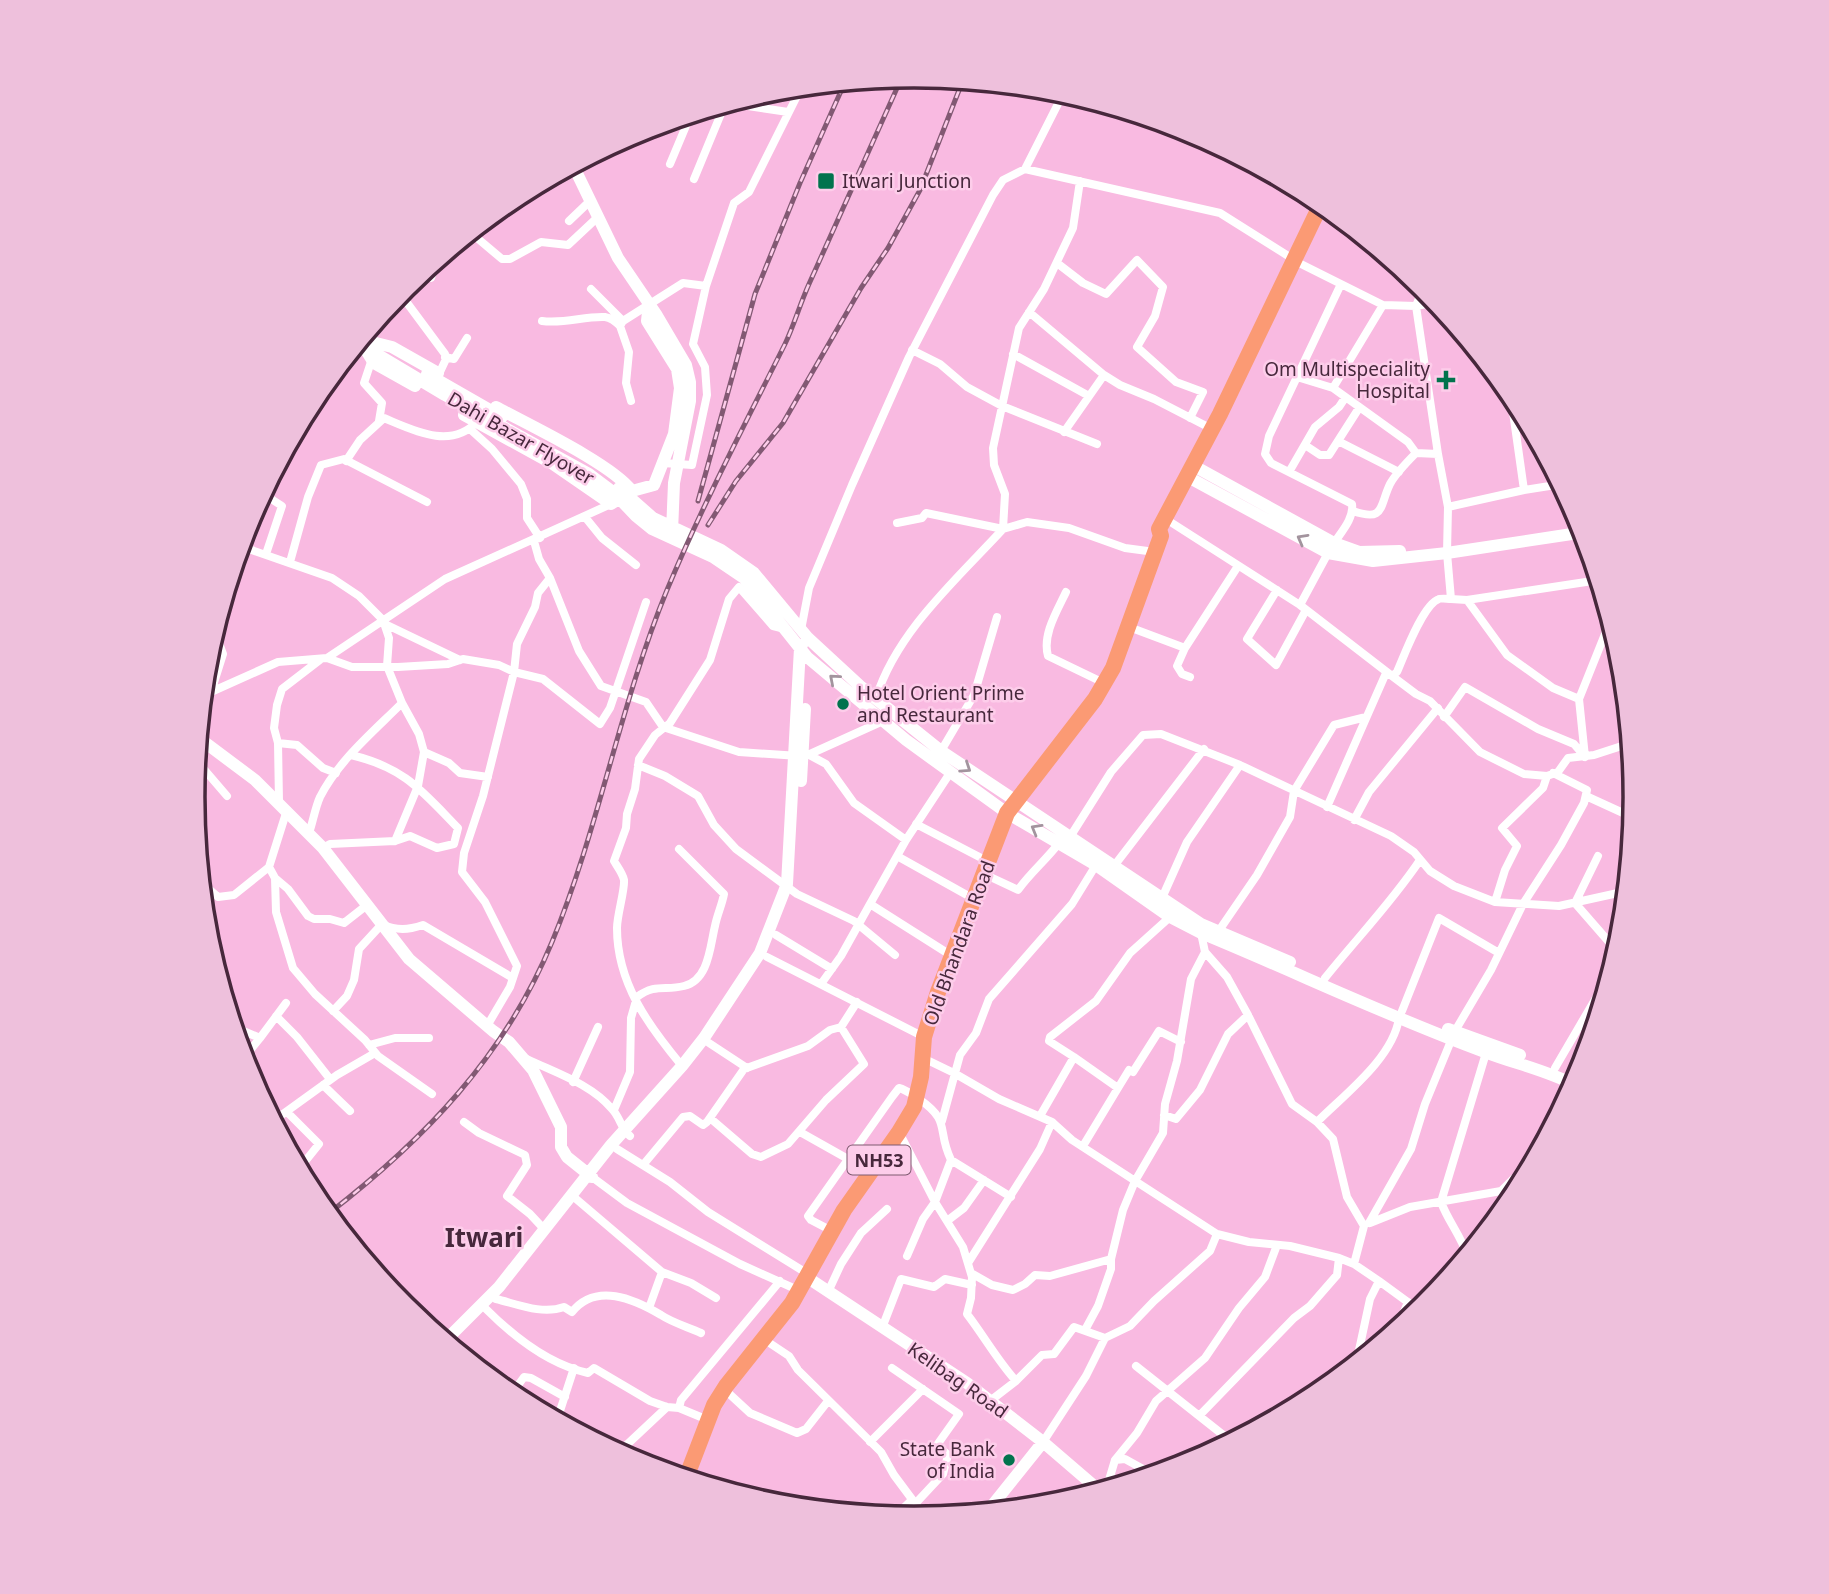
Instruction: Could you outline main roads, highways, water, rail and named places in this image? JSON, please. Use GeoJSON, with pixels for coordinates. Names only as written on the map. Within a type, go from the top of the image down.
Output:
{"type":"FeatureCollection","features":[{"type":"Feature","properties":{"kind":"highway","name":"NH53"},"geometry":{"type":"LineString","coordinates":[[1194,474],[1222,433],[1317,213]]}},
{"type":"Feature","properties":{"kind":"highway","name":"NH53"},"geometry":{"type":"LineString","coordinates":[[1194,474],[1212,429],[1323,217]]}},
{"type":"Feature","properties":{"kind":"highway","name":"Old Bhandara Road"},"geometry":{"type":"LineString","coordinates":[[689,1470],[714,1405],[765,1340],[806,1281],[861,1184],[900,1132],[914,1107],[924,1037],[938,992],[1011,807],[1095,699],[1104,683],[1129,627],[1154,552],[1161,536],[1168,532],[1168,521],[1194,474]]}},
{"type":"Feature","properties":{"kind":"railway"},"geometry":{"type":"LineString","coordinates":[[337,1207],[397,1156],[458,1093],[486,1059],[533,983],[569,899],[636,677],[667,590],[709,497],[785,344],[897,88]]}},
{"type":"Feature","properties":{"kind":"railway"},"geometry":{"type":"LineString","coordinates":[[708,525],[736,481],[783,423],[861,288],[888,248],[920,190],[959,89]]}},
{"type":"Feature","properties":{"kind":"railway"},"geometry":{"type":"LineString","coordinates":[[698,501],[755,294],[841,92]]}},
{"type":"Feature","properties":{"kind":"place","name":"Itwari Junction"},"geometry":{"type":"Point","coordinates":[826,181]}},
{"type":"Feature","properties":{"kind":"place","name":"Om Multispeciality Hospital"},"geometry":{"type":"Point","coordinates":[1446,380]}},
{"type":"Feature","properties":{"kind":"place","name":"Hotel Orient Prime and Restaurant"},"geometry":{"type":"Point","coordinates":[843,704]}},
{"type":"Feature","properties":{"kind":"place","name":"State Bank of India"},"geometry":{"type":"Point","coordinates":[1009,1460]}},
{"type":"Feature","properties":{"kind":"district","name":"Itwari"},"geometry":{"type":"Point","coordinates":[484,1237]}}]}
